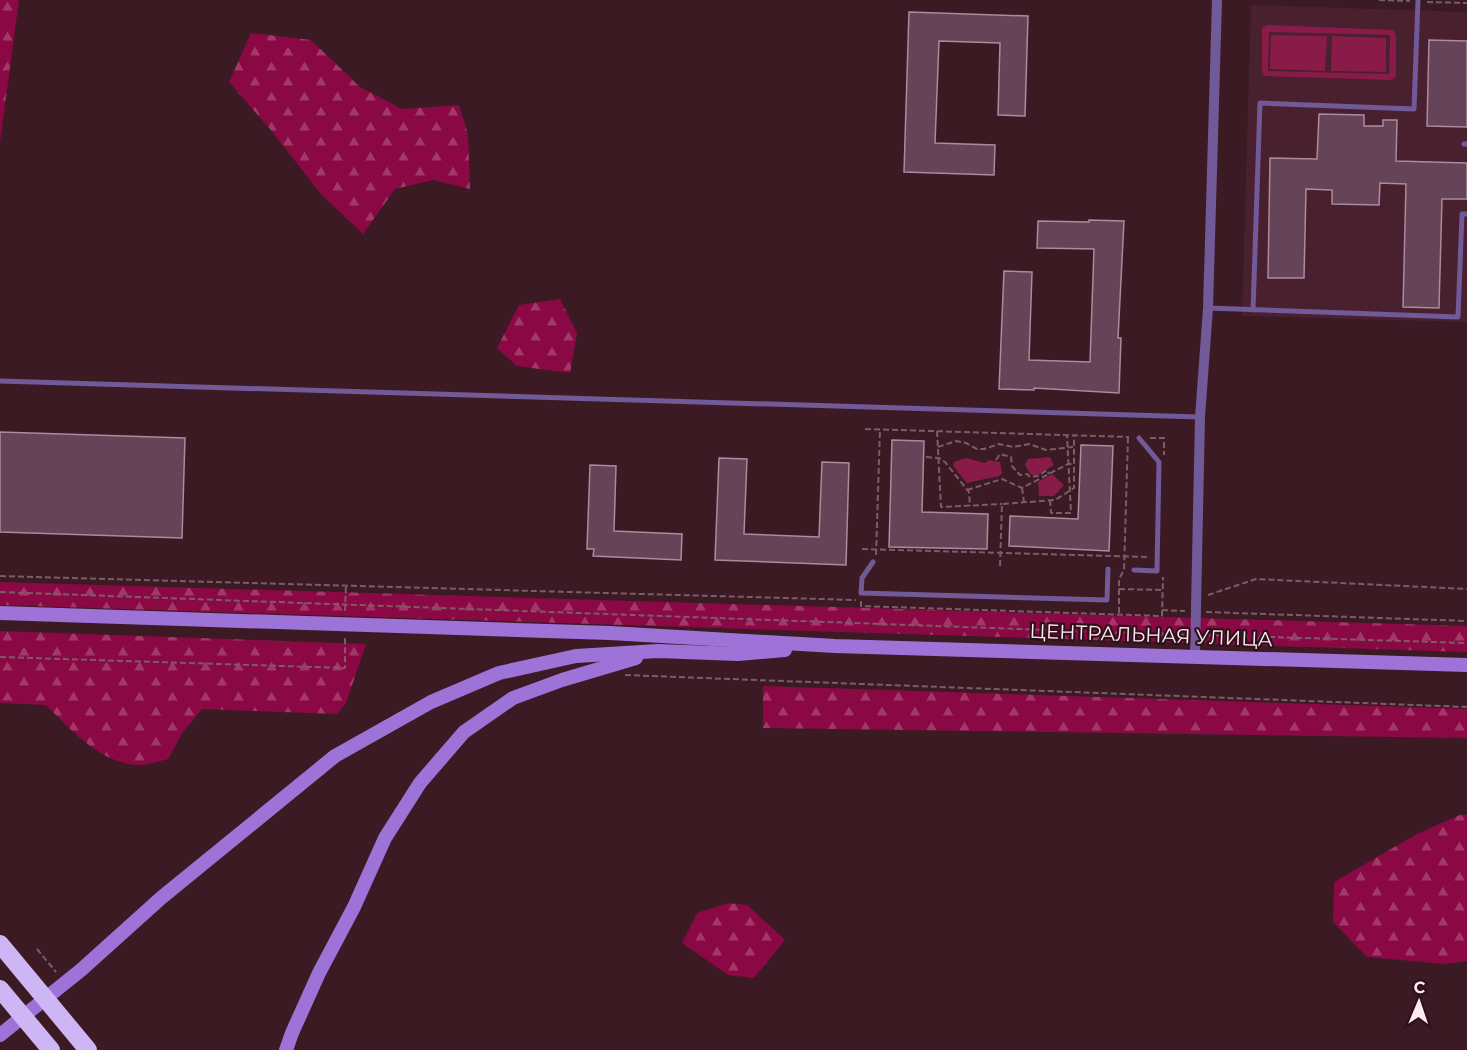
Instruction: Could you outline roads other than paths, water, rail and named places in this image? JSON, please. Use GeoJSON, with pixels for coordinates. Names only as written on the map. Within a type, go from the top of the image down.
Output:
{"type":"FeatureCollection","features":[{"type":"Feature","properties":{"kind":"highway"},"geometry":{"type":"LineString","coordinates":[[0,944],[88,1050]]}},
{"type":"Feature","properties":{"kind":"highway"},"geometry":{"type":"LineString","coordinates":[[0,989],[51,1050]]}},
{"type":"Feature","properties":{"kind":"main road"},"geometry":{"type":"LineString","coordinates":[[0,613],[610,633],[835,646]]}},
{"type":"Feature","properties":{"kind":"main road"},"geometry":{"type":"LineString","coordinates":[[0,1035],[81,970],[161,898],[335,756],[431,702],[500,673],[576,656],[658,651],[738,654],[835,646]]}},
{"type":"Feature","properties":{"kind":"main road","name":"ЦЕНТРАЛЬНАЯ УЛИЦА"},"geometry":{"type":"LineString","coordinates":[[835,646],[1195,655],[1467,665]]}},
{"type":"Feature","properties":{"kind":"main road"},"geometry":{"type":"LineString","coordinates":[[286,1050],[319,973],[354,907],[385,838],[420,783],[464,732],[513,699],[562,680],[658,651]]}},
{"type":"Feature","properties":{"kind":"street"},"geometry":{"type":"LineString","coordinates":[[1195,655],[1200,417],[1208,308],[1217,0]]}},
{"type":"Feature","properties":{"kind":"lane"},"geometry":{"type":"LineString","coordinates":[[1253,310],[1260,104],[1414,109],[1418,0]]}},
{"type":"Feature","properties":{"kind":"lane"},"geometry":{"type":"LineString","coordinates":[[1208,308],[1458,317],[1462,214],[1467,214]]}},
{"type":"Feature","properties":{"kind":"lane"},"geometry":{"type":"LineString","coordinates":[[0,381],[1200,417]]}},
{"type":"Feature","properties":{"kind":"lane"},"geometry":{"type":"LineString","coordinates":[[1134,570],[1157,571],[1159,462],[1139,438]]}},
{"type":"Feature","properties":{"kind":"lane"},"geometry":{"type":"LineString","coordinates":[[875,562],[862,578],[861,592],[1107,600],[1108,569]]}}]}
